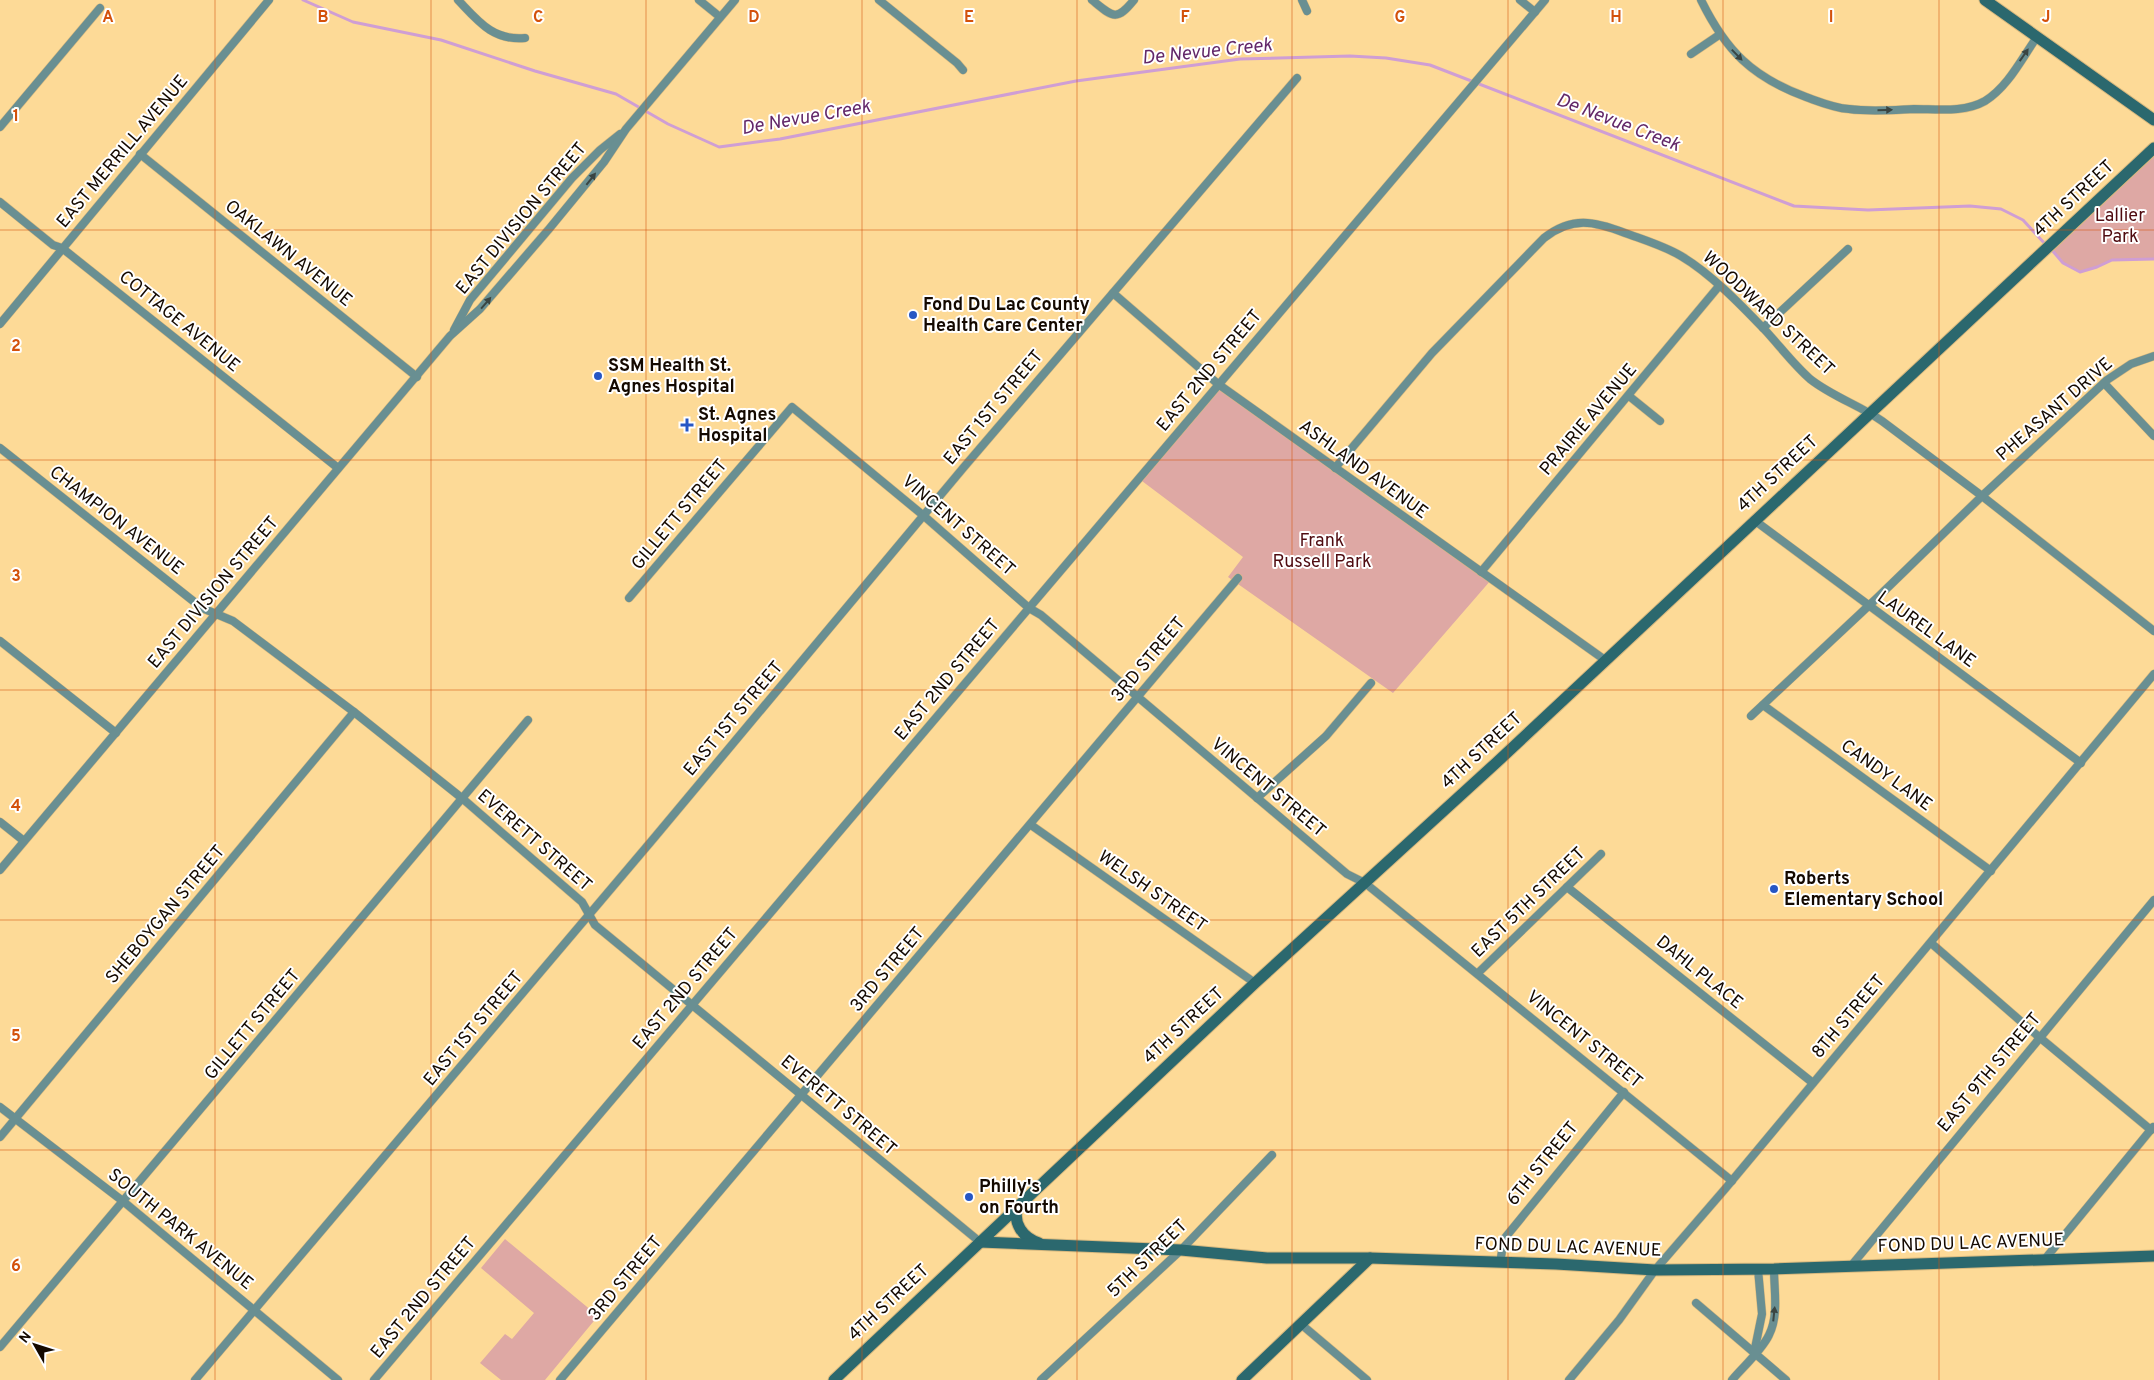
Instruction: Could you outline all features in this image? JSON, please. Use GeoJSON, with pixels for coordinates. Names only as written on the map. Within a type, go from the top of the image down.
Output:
{"type":"FeatureCollection","features":[{"type":"Feature","properties":{"kind":"street","name":"EAST MERRILL AVENUE"},"geometry":{"type":"LineString","coordinates":[[0,324],[268,0]]}},
{"type":"Feature","properties":{"kind":"street"},"geometry":{"type":"LineString","coordinates":[[458,0],[477,22],[488,31],[505,38],[525,38]]}},
{"type":"Feature","properties":{"kind":"street"},"geometry":{"type":"LineString","coordinates":[[699,0],[720,17]]}},
{"type":"Feature","properties":{"kind":"street","name":"EAST DIVISION STREET"},"geometry":{"type":"LineString","coordinates":[[0,870],[450,336],[480,309],[550,229],[604,162],[626,129],[735,0]]}},
{"type":"Feature","properties":{"kind":"street"},"geometry":{"type":"LineString","coordinates":[[879,0],[958,63],[964,70]]}},
{"type":"Feature","properties":{"kind":"street"},"geometry":{"type":"LineString","coordinates":[[1092,0],[1106,11],[1116,15],[1124,12],[1134,0]]}},
{"type":"Feature","properties":{"kind":"street"},"geometry":{"type":"LineString","coordinates":[[1302,0],[1307,12]]}},
{"type":"Feature","properties":{"kind":"street"},"geometry":{"type":"LineString","coordinates":[[1520,0],[1535,12]]}},
{"type":"Feature","properties":{"kind":"street","name":"EAST 2ND STREET"},"geometry":{"type":"LineString","coordinates":[[374,1380],[1545,0]]}},
{"type":"Feature","properties":{"kind":"street"},"geometry":{"type":"LineString","coordinates":[[1701,0],[1720,35],[1744,63],[1775,84],[1841,108],[1863,110],[1958,109],[1980,103],[2000,88],[2037,37]]}},
{"type":"Feature","properties":{"kind":"street"},"geometry":{"type":"LineString","coordinates":[[1985,0],[2154,120]]}},
{"type":"Feature","properties":{"kind":"street"},"geometry":{"type":"LineString","coordinates":[[0,127],[100,8]]}},
{"type":"Feature","properties":{"kind":"street"},"geometry":{"type":"LineString","coordinates":[[1691,54],[1720,35]]}},
{"type":"Feature","properties":{"kind":"street","name":"EAST 1ST STREET"},"geometry":{"type":"LineString","coordinates":[[196,1380],[924,516],[1297,78]]}},
{"type":"Feature","properties":{"kind":"street","name":"EAST DIVISION STREET"},"geometry":{"type":"LineString","coordinates":[[450,336],[470,300],[566,185],[600,150],[626,129]]}},
{"type":"Feature","properties":{"kind":"street","name":"4TH STREET"},"geometry":{"type":"LineString","coordinates":[[834,1380],[1255,983],[1365,883],[2154,148]]}},
{"type":"Feature","properties":{"kind":"street","name":"OAKLAWN AVENUE"},"geometry":{"type":"LineString","coordinates":[[140,154],[417,377]]}},
{"type":"Feature","properties":{"kind":"street","name":"COTTAGE AVENUE"},"geometry":{"type":"LineString","coordinates":[[0,202],[53,245],[62,248],[338,468]]}},
{"type":"Feature","properties":{"kind":"street","name":"WOODWARD STREET"},"geometry":{"type":"LineString","coordinates":[[1335,468],[1432,352],[1544,238],[1560,228],[1572,224],[1588,222],[1600,224],[1658,245],[1683,257],[1719,286],[1763,328],[1809,378],[1851,405],[1869,412],[1982,496],[2154,631]]}},
{"type":"Feature","properties":{"kind":"street"},"geometry":{"type":"LineString","coordinates":[[1763,328],[1848,249]]}},
{"type":"Feature","properties":{"kind":"street","name":"PRAIRIE AVENUE"},"geometry":{"type":"LineString","coordinates":[[1481,572],[1630,396],[1719,286]]}},
{"type":"Feature","properties":{"kind":"street","name":"ASHLAND AVENUE"},"geometry":{"type":"LineString","coordinates":[[1113,293],[1218,384],[1605,660]]}},
{"type":"Feature","properties":{"kind":"street","name":"PHEASANT DRIVE"},"geometry":{"type":"LineString","coordinates":[[1982,496],[2104,383],[2131,364],[2154,356]]}},
{"type":"Feature","properties":{"kind":"street"},"geometry":{"type":"LineString","coordinates":[[2104,383],[2154,436]]}},
{"type":"Feature","properties":{"kind":"street"},"geometry":{"type":"LineString","coordinates":[[1630,396],[1660,421]]}},
{"type":"Feature","properties":{"kind":"street","name":"VINCENT STREET"},"geometry":{"type":"LineString","coordinates":[[792,406],[924,516],[1029,608],[1347,874],[1365,883],[1478,973],[1732,1181]]}},
{"type":"Feature","properties":{"kind":"street","name":"GILLETT STREET"},"geometry":{"type":"LineString","coordinates":[[629,598],[792,406]]}},
{"type":"Feature","properties":{"kind":"street","name":"CHAMPION AVENUE"},"geometry":{"type":"LineString","coordinates":[[0,448],[202,608],[215,614]]}},
{"type":"Feature","properties":{"kind":"street"},"geometry":{"type":"LineString","coordinates":[[1751,716],[1982,496]]}},
{"type":"Feature","properties":{"kind":"street","name":"LAUREL LANE"},"geometry":{"type":"LineString","coordinates":[[1754,520],[2081,763]]}},
{"type":"Feature","properties":{"kind":"street","name":"3RD STREET"},"geometry":{"type":"LineString","coordinates":[[560,1380],[1238,578]]}},
{"type":"Feature","properties":{"kind":"street","name":"EVERETT STREET"},"geometry":{"type":"LineString","coordinates":[[215,614],[233,621],[354,712],[464,799],[582,902],[590,913],[595,925],[980,1242]]}},
{"type":"Feature","properties":{"kind":"street"},"geometry":{"type":"LineString","coordinates":[[0,641],[116,733]]}},
{"type":"Feature","properties":{"kind":"street","name":"8TH STREET"},"geometry":{"type":"LineString","coordinates":[[1569,1380],[1619,1320],[1655,1270],[1732,1181],[2154,674]]}},
{"type":"Feature","properties":{"kind":"street"},"geometry":{"type":"LineString","coordinates":[[1257,798],[1326,736],[1371,683]]}},
{"type":"Feature","properties":{"kind":"street","name":"CANDY LANE"},"geometry":{"type":"LineString","coordinates":[[1763,705],[1991,871]]}},
{"type":"Feature","properties":{"kind":"street","name":"SHEBOYGAN STREET"},"geometry":{"type":"LineString","coordinates":[[0,1137],[354,712]]}},
{"type":"Feature","properties":{"kind":"street","name":"GILLETT STREET"},"geometry":{"type":"LineString","coordinates":[[0,1347],[464,799],[528,720]]}},
{"type":"Feature","properties":{"kind":"street"},"geometry":{"type":"LineString","coordinates":[[0,822],[24,841]]}},
{"type":"Feature","properties":{"kind":"street","name":"WELSH STREET"},"geometry":{"type":"LineString","coordinates":[[1031,825],[1255,983]]}},
{"type":"Feature","properties":{"kind":"street","name":"EAST 5TH STREET"},"geometry":{"type":"LineString","coordinates":[[1478,973],[1601,854]]}},
{"type":"Feature","properties":{"kind":"street","name":"DAHL PLACE"},"geometry":{"type":"LineString","coordinates":[[1567,887],[1813,1083]]}},
{"type":"Feature","properties":{"kind":"street","name":"EAST 9TH STREET"},"geometry":{"type":"LineString","coordinates":[[1851,1266],[2154,900]]}},
{"type":"Feature","properties":{"kind":"street"},"geometry":{"type":"LineString","coordinates":[[1931,942],[2040,1038],[2153,1128],[2045,1259]]}},
{"type":"Feature","properties":{"kind":"street","name":"6TH STREET"},"geometry":{"type":"LineString","coordinates":[[1500,1262],[1504,1240],[1624,1092]]}},
{"type":"Feature","properties":{"kind":"street","name":"SOUTH PARK AVENUE"},"geometry":{"type":"LineString","coordinates":[[0,1107],[124,1202],[338,1380]]}},
{"type":"Feature","properties":{"kind":"street","name":"5TH STREET"},"geometry":{"type":"LineString","coordinates":[[1041,1380],[1181,1250],[1272,1155]]}},
{"type":"Feature","properties":{"kind":"street"},"geometry":{"type":"LineString","coordinates":[[1018,1206],[1016,1215],[1021,1230],[1034,1241],[1043,1245]]}},
{"type":"Feature","properties":{"kind":"street","name":"FOND DU LAC AVENUE"},"geometry":{"type":"LineString","coordinates":[[980,1242],[1181,1250],[1267,1258],[1370,1258],[1500,1262],[1655,1270],[1774,1269],[2154,1256]]}},
{"type":"Feature","properties":{"kind":"street"},"geometry":{"type":"LineString","coordinates":[[1242,1380],[1302,1325],[1370,1258]]}},
{"type":"Feature","properties":{"kind":"street"},"geometry":{"type":"LineString","coordinates":[[1754,1353],[1762,1314],[1758,1269]]}},
{"type":"Feature","properties":{"kind":"street"},"geometry":{"type":"LineString","coordinates":[[1732,1380],[1768,1336],[1774,1321],[1774,1269]]}},
{"type":"Feature","properties":{"kind":"street"},"geometry":{"type":"LineString","coordinates":[[1696,1303],[1786,1380]]}},
{"type":"Feature","properties":{"kind":"street"},"geometry":{"type":"LineString","coordinates":[[1302,1325],[1367,1380]]}},
{"type":"Feature","properties":{"kind":"green space","name":"Lallier Park"},"geometry":{"type":"Polygon","coordinates":[[[2154,148],[2154,259],[2112,260],[2098,267],[2080,272],[2063,263],[2049,247],[2154,148]]]}},
{"type":"Feature","properties":{"kind":"green space","name":"Frank Russell Park"},"geometry":{"type":"Polygon","coordinates":[[[1218,384],[1491,580],[1393,693],[1228,577],[1243,557],[1138,478],[1218,384]]]}},
{"type":"Feature","properties":{"kind":"green space"},"geometry":{"type":"Polygon","coordinates":[[[505,1239],[598,1316],[545,1380],[501,1380],[480,1363],[505,1334],[512,1339],[534,1313],[481,1268],[505,1239]]]}},
{"type":"Feature","properties":{"kind":"waterway","name":"De Nevue Creek"},"geometry":{"type":"LineString","coordinates":[[303,0],[353,22],[441,40],[535,71],[616,94],[668,124],[719,147],[780,139],[1076,81],[1240,59],[1350,56],[1386,58],[1430,65],[1794,206],[1868,210],[1970,206],[2001,209],[2023,220],[2046,245]]}},
{"type":"Feature","properties":{"kind":"waterway","name":"De Nevue Creek"},"geometry":{"type":"LineString","coordinates":[[2051,249],[2063,263],[2080,272],[2112,260],[2154,259]]}},
{"type":"Feature","properties":{"kind":"place","name":"Fond Du Lac County Health Care Center"},"geometry":{"type":"Point","coordinates":[913,315]}},
{"type":"Feature","properties":{"kind":"place","name":"SSM Health St. Agnes Hospital"},"geometry":{"type":"Point","coordinates":[598,376]}},
{"type":"Feature","properties":{"kind":"place","name":"St. Agnes Hospital"},"geometry":{"type":"Point","coordinates":[687,425]}},
{"type":"Feature","properties":{"kind":"place","name":"Roberts Elementary School"},"geometry":{"type":"Point","coordinates":[1774,889]}},
{"type":"Feature","properties":{"kind":"place","name":"Philly's on Fourth"},"geometry":{"type":"Point","coordinates":[969,1197]}}]}
